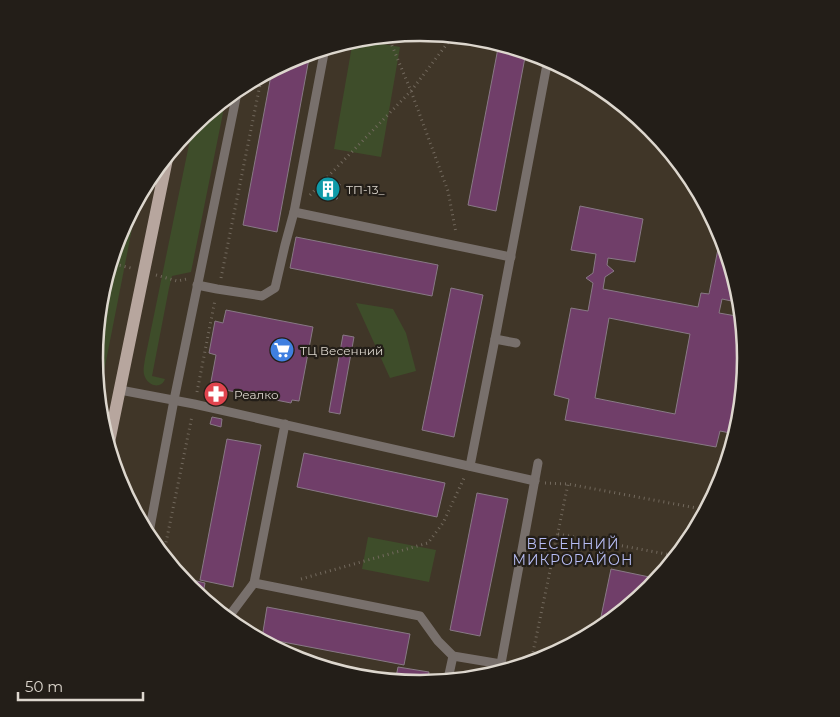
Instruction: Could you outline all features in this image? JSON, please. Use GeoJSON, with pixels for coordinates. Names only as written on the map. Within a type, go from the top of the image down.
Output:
{"type":"FeatureCollection","features":[{"type":"Feature","properties":{"kind":"main road"},"geometry":{"type":"LineString","coordinates":[[111,430],[165,169]]}},
{"type":"Feature","properties":{"kind":"lane"},"geometry":{"type":"LineString","coordinates":[[198,281],[217,289],[262,296],[275,288],[294,212],[323,56]]}},
{"type":"Feature","properties":{"kind":"lane"},"geometry":{"type":"LineString","coordinates":[[470,466],[546,68]]}},
{"type":"Feature","properties":{"kind":"lane"},"geometry":{"type":"LineString","coordinates":[[150,526],[235,101]]}},
{"type":"Feature","properties":{"kind":"lane"},"geometry":{"type":"LineString","coordinates":[[294,212],[510,257]]}},
{"type":"Feature","properties":{"kind":"lane"},"geometry":{"type":"LineString","coordinates":[[495,339],[516,343]]}},
{"type":"Feature","properties":{"kind":"lane"},"geometry":{"type":"LineString","coordinates":[[120,390],[194,404],[535,481]]}},
{"type":"Feature","properties":{"kind":"lane"},"geometry":{"type":"LineString","coordinates":[[231,613],[254,583],[285,424]]}},
{"type":"Feature","properties":{"kind":"lane"},"geometry":{"type":"LineString","coordinates":[[501,665],[538,463]]}},
{"type":"Feature","properties":{"kind":"lane"},"geometry":{"type":"LineString","coordinates":[[254,583],[420,616],[438,641],[453,656],[499,666]]}},
{"type":"Feature","properties":{"kind":"lane"},"geometry":{"type":"LineString","coordinates":[[449,674],[453,656]]}},
{"type":"Feature","properties":{"kind":"path"},"geometry":{"type":"LineString","coordinates":[[391,43],[448,191],[458,246]]}},
{"type":"Feature","properties":{"kind":"path"},"geometry":{"type":"LineString","coordinates":[[294,212],[411,91],[448,43]]}},
{"type":"Feature","properties":{"kind":"path"},"geometry":{"type":"LineString","coordinates":[[165,548],[217,289],[223,273],[260,85]]}},
{"type":"Feature","properties":{"kind":"path"},"geometry":{"type":"LineString","coordinates":[[118,264],[177,281],[198,281],[223,273]]}},
{"type":"Feature","properties":{"kind":"path"},"geometry":{"type":"LineString","coordinates":[[274,587],[428,543],[443,523],[470,466]]}},
{"type":"Feature","properties":{"kind":"path"},"geometry":{"type":"LineString","coordinates":[[535,481],[568,484],[700,509]]}},
{"type":"Feature","properties":{"kind":"path"},"geometry":{"type":"LineString","coordinates":[[532,655],[568,484]]}},
{"type":"Feature","properties":{"kind":"path"},"geometry":{"type":"LineString","coordinates":[[558,534],[670,555]]}},
{"type":"Feature","properties":{"kind":"green space"},"geometry":{"type":"Polygon","coordinates":[[[382,44],[400,47],[381,157],[334,149],[351,49],[382,44]]]}},
{"type":"Feature","properties":{"kind":"green space"},"geometry":{"type":"Polygon","coordinates":[[[224,110],[191,272],[172,276],[169,288],[152,376],[165,379],[164,382],[159,385],[153,385],[148,382],[145,377],[144,364],[190,140],[224,110]]]}},
{"type":"Feature","properties":{"kind":"green space"},"geometry":{"type":"Polygon","coordinates":[[[133,222],[103,376],[105,317],[114,276],[133,222]]]}},
{"type":"Feature","properties":{"kind":"green space"},"geometry":{"type":"Polygon","coordinates":[[[356,303],[393,309],[406,333],[416,371],[390,378],[356,303]]]}},
{"type":"Feature","properties":{"kind":"green space"},"geometry":{"type":"Polygon","coordinates":[[[368,537],[436,550],[429,582],[362,569],[368,537]]]}},
{"type":"Feature","properties":{"kind":"building"},"geometry":{"type":"Polygon","coordinates":[[[497,51],[525,59],[496,211],[468,205],[497,51]]]}},
{"type":"Feature","properties":{"kind":"building"},"geometry":{"type":"Polygon","coordinates":[[[308,62],[277,232],[243,225],[270,79],[308,62]]]}},
{"type":"Feature","properties":{"kind":"building","name":"ТП-13_"},"geometry":{"type":"Polygon","coordinates":[[[320,180],[340,184],[337,199],[317,194],[320,180]]]}},
{"type":"Feature","properties":{"kind":"building"},"geometry":{"type":"Polygon","coordinates":[[[580,206],[643,219],[635,262],[608,258],[607,265],[614,271],[605,277],[603,289],[698,307],[701,293],[709,294],[718,250],[732,301],[722,299],[719,313],[735,316],[737,379],[735,400],[728,433],[720,431],[716,447],[565,420],[569,399],[554,395],[571,308],[588,311],[593,283],[586,278],[593,273],[596,254],[571,250],[580,206]],[[609,318],[595,398],[675,414],[690,334],[609,318]]]}},
{"type":"Feature","properties":{"kind":"building"},"geometry":{"type":"Polygon","coordinates":[[[296,237],[438,265],[432,296],[290,268],[296,237]]]}},
{"type":"Feature","properties":{"kind":"building"},"geometry":{"type":"Polygon","coordinates":[[[451,288],[483,295],[454,437],[422,430],[451,288]]]}},
{"type":"Feature","properties":{"kind":"building"},"geometry":{"type":"Polygon","coordinates":[[[226,310],[313,327],[299,401],[292,400],[291,403],[210,387],[216,355],[209,353],[215,321],[223,323],[226,310]]]}},
{"type":"Feature","properties":{"kind":"building"},"geometry":{"type":"Polygon","coordinates":[[[343,335],[354,337],[340,414],[329,412],[343,335]]]}},
{"type":"Feature","properties":{"kind":"building"},"geometry":{"type":"Polygon","coordinates":[[[212,417],[222,419],[221,427],[210,424],[212,417]]]}},
{"type":"Feature","properties":{"kind":"building"},"geometry":{"type":"Polygon","coordinates":[[[227,439],[261,445],[233,587],[200,580],[227,439]]]}},
{"type":"Feature","properties":{"kind":"building"},"geometry":{"type":"Polygon","coordinates":[[[304,453],[445,483],[437,517],[297,487],[304,453]]]}},
{"type":"Feature","properties":{"kind":"building"},"geometry":{"type":"Polygon","coordinates":[[[477,493],[508,499],[480,636],[450,630],[477,493]]]}},
{"type":"Feature","properties":{"kind":"building"},"geometry":{"type":"Polygon","coordinates":[[[611,569],[650,577],[629,597],[601,619],[611,569]]]}},
{"type":"Feature","properties":{"kind":"building"},"geometry":{"type":"Polygon","coordinates":[[[193,580],[205,583],[204,590],[193,580]]]}},
{"type":"Feature","properties":{"kind":"building"},"geometry":{"type":"Polygon","coordinates":[[[267,607],[410,634],[404,665],[275,641],[263,634],[267,607]]]}},
{"type":"Feature","properties":{"kind":"building"},"geometry":{"type":"Polygon","coordinates":[[[398,667],[429,672],[428,676],[396,675],[398,667]]]}},
{"type":"Feature","properties":{"kind":"place","name":"ТП-13_"},"geometry":{"type":"Point","coordinates":[328,189]}},
{"type":"Feature","properties":{"kind":"place","name":"ТЦ Весенний"},"geometry":{"type":"Point","coordinates":[282,350]}},
{"type":"Feature","properties":{"kind":"place","name":"Реалко"},"geometry":{"type":"Point","coordinates":[216,394]}},
{"type":"Feature","properties":{"kind":"district","name":"ВЕСЕННИЙ МИКРОРАЙОН"},"geometry":{"type":"Point","coordinates":[573,552]}}]}
